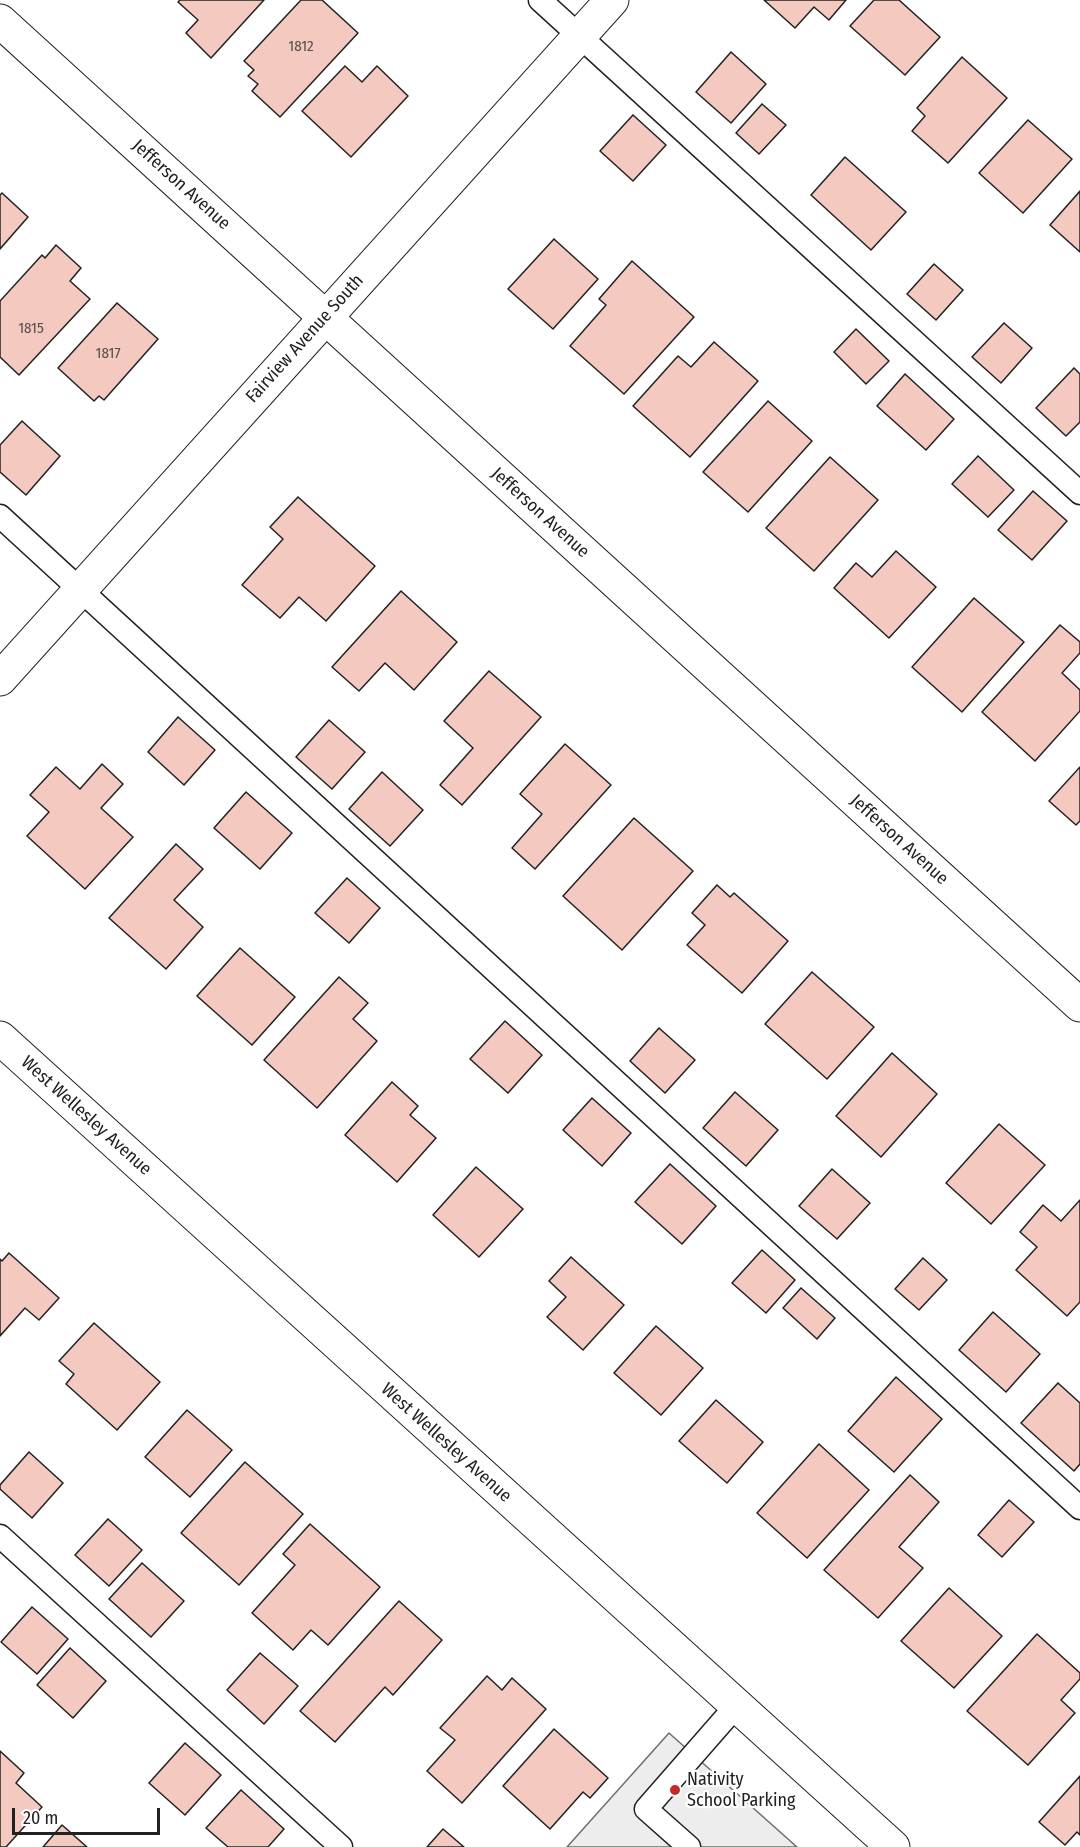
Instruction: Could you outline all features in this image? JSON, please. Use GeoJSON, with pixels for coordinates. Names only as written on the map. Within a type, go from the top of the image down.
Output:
{"type":"FeatureCollection","features":[{"type":"Feature","properties":{"kind":"street","name":"Fairview Avenue South"},"geometry":{"type":"LineString","coordinates":[[0,679],[612,0]]}},
{"type":"Feature","properties":{"kind":"street","name":"Jefferson Avenue"},"geometry":{"type":"LineString","coordinates":[[0,21],[1080,1005]]}},
{"type":"Feature","properties":{"kind":"street","name":"West Wellesley Avenue"},"geometry":{"type":"LineString","coordinates":[[0,1038],[893,1847]]}},
{"type":"Feature","properties":{"kind":"lane"},"geometry":{"type":"LineString","coordinates":[[540,0],[1080,493]]}},
{"type":"Feature","properties":{"kind":"lane"},"geometry":{"type":"LineString","coordinates":[[0,516],[1080,1508]]}},
{"type":"Feature","properties":{"kind":"lane"},"geometry":{"type":"LineString","coordinates":[[0,1536],[341,1847]]}},
{"type":"Feature","properties":{"kind":"lane"},"geometry":{"type":"LineString","coordinates":[[689,1847],[646,1809],[736,1706]]}},
{"type":"Feature","properties":{"kind":"shaded area","name":"Nativity School Parking"},"geometry":{"type":"Polygon","coordinates":[[[669,1733],[797,1847],[567,1847],[669,1733]]]}},
{"type":"Feature","properties":{"kind":"building"},"geometry":{"type":"Polygon","coordinates":[[[180,0],[264,0],[211,58],[186,33],[198,20],[178,2],[180,0]]]}},
{"type":"Feature","properties":{"kind":"building"},"geometry":{"type":"Polygon","coordinates":[[[301,0],[322,0],[358,33],[280,117],[252,91],[258,84],[248,76],[254,70],[244,61],[301,0]]]}},
{"type":"Feature","properties":{"kind":"building"},"geometry":{"type":"Polygon","coordinates":[[[764,0],[846,0],[829,20],[814,7],[795,28],[764,0]]]}},
{"type":"Feature","properties":{"kind":"building"},"geometry":{"type":"Polygon","coordinates":[[[874,0],[899,0],[940,37],[905,75],[850,26],[874,0]]]}},
{"type":"Feature","properties":{"kind":"building"},"geometry":{"type":"Polygon","coordinates":[[[731,52],[766,84],[731,123],[696,92],[731,52]]]}},
{"type":"Feature","properties":{"kind":"building"},"geometry":{"type":"Polygon","coordinates":[[[962,57],[1007,98],[948,163],[912,131],[925,116],[917,108],[962,57]]]}},
{"type":"Feature","properties":{"kind":"building"},"geometry":{"type":"Polygon","coordinates":[[[345,66],[362,82],[377,66],[408,96],[351,157],[302,111],[345,66]]]}},
{"type":"Feature","properties":{"kind":"building"},"geometry":{"type":"Polygon","coordinates":[[[762,104],[786,125],[759,154],[736,133],[762,104]]]}},
{"type":"Feature","properties":{"kind":"building"},"geometry":{"type":"Polygon","coordinates":[[[633,115],[666,145],[633,181],[600,151],[633,115]]]}},
{"type":"Feature","properties":{"kind":"building"},"geometry":{"type":"Polygon","coordinates":[[[1028,120],[1072,159],[1023,213],[979,173],[1028,120]]]}},
{"type":"Feature","properties":{"kind":"building"},"geometry":{"type":"Polygon","coordinates":[[[845,157],[906,212],[871,250],[811,195],[845,157]]]}},
{"type":"Feature","properties":{"kind":"building"},"geometry":{"type":"Polygon","coordinates":[[[1080,191],[1080,252],[1050,225],[1080,191]]]}},
{"type":"Feature","properties":{"kind":"building"},"geometry":{"type":"Polygon","coordinates":[[[2,193],[28,217],[0,249],[0,195],[2,193]]]}},
{"type":"Feature","properties":{"kind":"building"},"geometry":{"type":"Polygon","coordinates":[[[554,239],[598,279],[553,329],[508,289],[554,239]]]}},
{"type":"Feature","properties":{"kind":"building"},"geometry":{"type":"Polygon","coordinates":[[[56,245],[81,268],[70,281],[90,299],[19,375],[0,357],[0,301],[42,255],[45,258],[56,245]]]}},
{"type":"Feature","properties":{"kind":"building"},"geometry":{"type":"Polygon","coordinates":[[[632,261],[694,317],[624,394],[570,346],[606,305],[599,299],[632,261]]]}},
{"type":"Feature","properties":{"kind":"building"},"geometry":{"type":"Polygon","coordinates":[[[934,264],[963,290],[936,320],[907,294],[934,264]]]}},
{"type":"Feature","properties":{"kind":"building"},"geometry":{"type":"Polygon","coordinates":[[[117,303],[158,339],[104,400],[99,396],[94,401],[58,368],[117,303]]]}},
{"type":"Feature","properties":{"kind":"building"},"geometry":{"type":"Polygon","coordinates":[[[1004,323],[1032,348],[1001,383],[972,357],[1004,323]]]}},
{"type":"Feature","properties":{"kind":"building"},"geometry":{"type":"Polygon","coordinates":[[[856,329],[889,361],[866,384],[834,352],[856,329]]]}},
{"type":"Feature","properties":{"kind":"building"},"geometry":{"type":"Polygon","coordinates":[[[714,342],[758,381],[690,457],[633,406],[678,356],[691,367],[714,342]]]}},
{"type":"Feature","properties":{"kind":"building"},"geometry":{"type":"Polygon","coordinates":[[[1074,368],[1080,374],[1080,422],[1066,436],[1036,408],[1074,368]]]}},
{"type":"Feature","properties":{"kind":"building"},"geometry":{"type":"Polygon","coordinates":[[[905,374],[954,419],[926,450],[877,406],[905,374]]]}},
{"type":"Feature","properties":{"kind":"building"},"geometry":{"type":"Polygon","coordinates":[[[768,401],[812,441],[748,512],[703,472],[768,401]]]}},
{"type":"Feature","properties":{"kind":"building"},"geometry":{"type":"Polygon","coordinates":[[[22,421],[60,456],[26,495],[0,472],[0,445],[22,421]]]}},
{"type":"Feature","properties":{"kind":"building"},"geometry":{"type":"Polygon","coordinates":[[[978,456],[1014,490],[988,517],[952,484],[978,456]]]}},
{"type":"Feature","properties":{"kind":"building"},"geometry":{"type":"Polygon","coordinates":[[[830,457],[878,500],[814,571],[766,528],[830,457]]]}},
{"type":"Feature","properties":{"kind":"building"},"geometry":{"type":"Polygon","coordinates":[[[1033,491],[1067,521],[1032,560],[998,530],[1033,491]]]}},
{"type":"Feature","properties":{"kind":"building"},"geometry":{"type":"Polygon","coordinates":[[[298,497],[375,566],[326,621],[299,597],[280,618],[242,585],[283,539],[270,527],[298,497]]]}},
{"type":"Feature","properties":{"kind":"building"},"geometry":{"type":"Polygon","coordinates":[[[896,551],[936,587],[889,638],[834,588],[856,563],[872,577],[896,551]]]}},
{"type":"Feature","properties":{"kind":"building"},"geometry":{"type":"Polygon","coordinates":[[[401,591],[457,642],[414,690],[385,663],[359,691],[332,667],[401,591]]]}},
{"type":"Feature","properties":{"kind":"building"},"geometry":{"type":"Polygon","coordinates":[[[974,598],[1024,642],[962,712],[912,667],[974,598]]]}},
{"type":"Feature","properties":{"kind":"building"},"geometry":{"type":"Polygon","coordinates":[[[1060,625],[1080,642],[1080,653],[1062,673],[1080,690],[1080,711],[1035,761],[982,712],[1060,625]]]}},
{"type":"Feature","properties":{"kind":"building"},"geometry":{"type":"Polygon","coordinates":[[[489,671],[541,717],[462,805],[440,785],[473,748],[444,721],[489,671]]]}},
{"type":"Feature","properties":{"kind":"building"},"geometry":{"type":"Polygon","coordinates":[[[178,717],[215,750],[184,785],[148,752],[178,717]]]}},
{"type":"Feature","properties":{"kind":"building"},"geometry":{"type":"Polygon","coordinates":[[[329,720],[365,752],[332,789],[296,757],[329,720]]]}},
{"type":"Feature","properties":{"kind":"building"},"geometry":{"type":"Polygon","coordinates":[[[565,744],[611,785],[535,869],[512,848],[542,814],[520,794],[565,744]]]}},
{"type":"Feature","properties":{"kind":"building"},"geometry":{"type":"Polygon","coordinates":[[[102,764],[123,784],[101,808],[133,837],[85,889],[27,836],[49,812],[30,795],[56,767],[80,789],[102,764]]]}},
{"type":"Feature","properties":{"kind":"building"},"geometry":{"type":"Polygon","coordinates":[[[1080,767],[1080,821],[1076,825],[1049,801],[1080,767]]]}},
{"type":"Feature","properties":{"kind":"building"},"geometry":{"type":"Polygon","coordinates":[[[382,772],[423,810],[390,846],[349,809],[382,772]]]}},
{"type":"Feature","properties":{"kind":"building"},"geometry":{"type":"Polygon","coordinates":[[[246,792],[292,833],[260,869],[214,828],[246,792]]]}},
{"type":"Feature","properties":{"kind":"building"},"geometry":{"type":"Polygon","coordinates":[[[634,818],[693,871],[622,950],[563,896],[634,818]]]}},
{"type":"Feature","properties":{"kind":"building"},"geometry":{"type":"Polygon","coordinates":[[[176,844],[203,869],[174,900],[203,927],[166,969],[109,918],[176,844]]]}},
{"type":"Feature","properties":{"kind":"building"},"geometry":{"type":"Polygon","coordinates":[[[347,878],[380,908],[349,943],[315,913],[347,878]]]}},
{"type":"Feature","properties":{"kind":"building"},"geometry":{"type":"Polygon","coordinates":[[[717,885],[730,897],[734,893],[788,941],[742,993],[687,945],[705,925],[692,913],[717,885]]]}},
{"type":"Feature","properties":{"kind":"building"},"geometry":{"type":"Polygon","coordinates":[[[240,948],[295,997],[252,1045],[197,996],[240,948]]]}},
{"type":"Feature","properties":{"kind":"building"},"geometry":{"type":"Polygon","coordinates":[[[812,972],[874,1027],[827,1079],[765,1024],[812,972]]]}},
{"type":"Feature","properties":{"kind":"building"},"geometry":{"type":"Polygon","coordinates":[[[339,977],[368,1003],[353,1019],[377,1041],[317,1108],[264,1060],[339,977]]]}},
{"type":"Feature","properties":{"kind":"building"},"geometry":{"type":"Polygon","coordinates":[[[505,1021],[542,1055],[508,1093],[470,1059],[505,1021]]]}},
{"type":"Feature","properties":{"kind":"building"},"geometry":{"type":"Polygon","coordinates":[[[659,1028],[695,1060],[665,1093],[630,1061],[659,1028]]]}},
{"type":"Feature","properties":{"kind":"building"},"geometry":{"type":"Polygon","coordinates":[[[892,1053],[937,1094],[881,1157],[836,1116],[892,1053]]]}},
{"type":"Feature","properties":{"kind":"building"},"geometry":{"type":"Polygon","coordinates":[[[392,1082],[418,1106],[410,1115],[436,1138],[397,1182],[345,1135],[392,1082]]]}},
{"type":"Feature","properties":{"kind":"building"},"geometry":{"type":"Polygon","coordinates":[[[735,1092],[778,1130],[746,1166],[703,1128],[735,1092]]]}},
{"type":"Feature","properties":{"kind":"building"},"geometry":{"type":"Polygon","coordinates":[[[592,1098],[631,1133],[602,1166],[563,1130],[592,1098]]]}},
{"type":"Feature","properties":{"kind":"building"},"geometry":{"type":"Polygon","coordinates":[[[999,1124],[1045,1165],[991,1224],[946,1183],[999,1124]]]}},
{"type":"Feature","properties":{"kind":"building"},"geometry":{"type":"Polygon","coordinates":[[[670,1164],[716,1206],[682,1244],[635,1202],[670,1164]]]}},
{"type":"Feature","properties":{"kind":"building"},"geometry":{"type":"Polygon","coordinates":[[[476,1167],[523,1209],[479,1257],[433,1215],[476,1167]]]}},
{"type":"Feature","properties":{"kind":"building"},"geometry":{"type":"Polygon","coordinates":[[[832,1169],[870,1203],[837,1239],[799,1206],[832,1169]]]}},
{"type":"Feature","properties":{"kind":"building"},"geometry":{"type":"Polygon","coordinates":[[[1080,1200],[1080,1302],[1067,1316],[1016,1270],[1037,1247],[1020,1232],[1043,1205],[1061,1221],[1080,1200]]]}},
{"type":"Feature","properties":{"kind":"building"},"geometry":{"type":"Polygon","coordinates":[[[762,1250],[795,1280],[766,1313],[732,1283],[762,1250]]]}},
{"type":"Feature","properties":{"kind":"building"},"geometry":{"type":"Polygon","coordinates":[[[9,1253],[59,1298],[39,1320],[25,1308],[0,1336],[0,1259],[2,1261],[9,1253]]]}},
{"type":"Feature","properties":{"kind":"building"},"geometry":{"type":"Polygon","coordinates":[[[571,1257],[624,1305],[583,1350],[547,1317],[566,1297],[549,1281],[571,1257]]]}},
{"type":"Feature","properties":{"kind":"building"},"geometry":{"type":"Polygon","coordinates":[[[923,1258],[947,1280],[919,1310],[895,1289],[923,1258]]]}},
{"type":"Feature","properties":{"kind":"building"},"geometry":{"type":"Polygon","coordinates":[[[801,1288],[835,1318],[817,1339],[783,1308],[801,1288]]]}},
{"type":"Feature","properties":{"kind":"building"},"geometry":{"type":"Polygon","coordinates":[[[993,1312],[1040,1354],[1006,1392],[959,1350],[993,1312]]]}},
{"type":"Feature","properties":{"kind":"building"},"geometry":{"type":"Polygon","coordinates":[[[94,1323],[160,1382],[117,1430],[66,1384],[74,1374],[59,1361],[94,1323]]]}},
{"type":"Feature","properties":{"kind":"building"},"geometry":{"type":"Polygon","coordinates":[[[656,1326],[703,1368],[661,1415],[614,1373],[656,1326]]]}},
{"type":"Feature","properties":{"kind":"building"},"geometry":{"type":"Polygon","coordinates":[[[896,1377],[942,1419],[894,1472],[848,1431],[896,1377]]]}},
{"type":"Feature","properties":{"kind":"building"},"geometry":{"type":"Polygon","coordinates":[[[1058,1383],[1080,1403],[1080,1464],[1074,1471],[1021,1423],[1058,1383]]]}},
{"type":"Feature","properties":{"kind":"building"},"geometry":{"type":"Polygon","coordinates":[[[716,1400],[763,1442],[727,1483],[679,1441],[716,1400]]]}},
{"type":"Feature","properties":{"kind":"building"},"geometry":{"type":"Polygon","coordinates":[[[187,1410],[232,1450],[190,1497],[145,1457],[187,1410]]]}},
{"type":"Feature","properties":{"kind":"building"},"geometry":{"type":"Polygon","coordinates":[[[819,1444],[869,1490],[807,1558],[757,1513],[819,1444]]]}},
{"type":"Feature","properties":{"kind":"building"},"geometry":{"type":"Polygon","coordinates":[[[29,1452],[63,1483],[32,1518],[0,1489],[0,1485],[29,1452]]]}},
{"type":"Feature","properties":{"kind":"building"},"geometry":{"type":"Polygon","coordinates":[[[245,1462],[303,1514],[239,1585],[181,1533],[245,1462]]]}},
{"type":"Feature","properties":{"kind":"building"},"geometry":{"type":"Polygon","coordinates":[[[910,1475],[939,1502],[899,1547],[923,1568],[878,1618],[824,1570],[910,1475]]]}},
{"type":"Feature","properties":{"kind":"building"},"geometry":{"type":"Polygon","coordinates":[[[1009,1500],[1034,1522],[1002,1557],[978,1535],[1009,1500]]]}},
{"type":"Feature","properties":{"kind":"building"},"geometry":{"type":"Polygon","coordinates":[[[108,1519],[142,1550],[109,1586],[75,1555],[108,1519]]]}},
{"type":"Feature","properties":{"kind":"building"},"geometry":{"type":"Polygon","coordinates":[[[310,1524],[380,1587],[328,1645],[311,1630],[293,1650],[252,1613],[295,1565],[283,1554],[310,1524]]]}},
{"type":"Feature","properties":{"kind":"building"},"geometry":{"type":"Polygon","coordinates":[[[142,1563],[184,1601],[151,1637],[109,1599],[142,1563]]]}},
{"type":"Feature","properties":{"kind":"building"},"geometry":{"type":"Polygon","coordinates":[[[949,1588],[1002,1636],[954,1688],[901,1641],[949,1588]]]}},
{"type":"Feature","properties":{"kind":"building"},"geometry":{"type":"Polygon","coordinates":[[[399,1601],[442,1640],[393,1695],[385,1687],[335,1742],[300,1711],[399,1601]]]}},
{"type":"Feature","properties":{"kind":"building"},"geometry":{"type":"Polygon","coordinates":[[[32,1607],[68,1639],[37,1674],[1,1642],[32,1607]]]}},
{"type":"Feature","properties":{"kind":"building"},"geometry":{"type":"Polygon","coordinates":[[[1037,1634],[1080,1673],[1080,1679],[1061,1700],[1075,1713],[1028,1765],[967,1711],[1037,1634]]]}},
{"type":"Feature","properties":{"kind":"building"},"geometry":{"type":"Polygon","coordinates":[[[70,1648],[106,1681],[73,1718],[37,1685],[70,1648]]]}},
{"type":"Feature","properties":{"kind":"building"},"geometry":{"type":"Polygon","coordinates":[[[260,1653],[298,1686],[264,1724],[227,1690],[260,1653]]]}},
{"type":"Feature","properties":{"kind":"building"},"geometry":{"type":"Polygon","coordinates":[[[487,1676],[502,1690],[512,1678],[546,1709],[462,1803],[427,1771],[455,1740],[440,1728],[487,1676]]]}},
{"type":"Feature","properties":{"kind":"building"},"geometry":{"type":"Polygon","coordinates":[[[554,1729],[608,1778],[590,1798],[583,1792],[550,1829],[503,1786],[554,1729]]]}},
{"type":"Feature","properties":{"kind":"building"},"geometry":{"type":"Polygon","coordinates":[[[185,1743],[221,1775],[185,1815],[149,1783],[185,1743]]]}},
{"type":"Feature","properties":{"kind":"building"},"geometry":{"type":"Polygon","coordinates":[[[0,1751],[24,1773],[16,1783],[42,1807],[6,1847],[0,1847],[0,1751]]]}},
{"type":"Feature","properties":{"kind":"building"},"geometry":{"type":"Polygon","coordinates":[[[1080,1776],[1080,1835],[1077,1832],[1065,1845],[1039,1822],[1080,1776]]]}},
{"type":"Feature","properties":{"kind":"building"},"geometry":{"type":"Polygon","coordinates":[[[241,1790],[284,1829],[268,1847],[228,1847],[206,1828],[241,1790]]]}},
{"type":"Feature","properties":{"kind":"building"},"geometry":{"type":"Polygon","coordinates":[[[62,1825],[87,1847],[43,1847],[62,1825]]]}},
{"type":"Feature","properties":{"kind":"building"},"geometry":{"type":"Polygon","coordinates":[[[443,1829],[464,1847],[427,1847],[443,1829]]]}},
{"type":"Feature","properties":{"kind":"place","name":"Nativity School Parking"},"geometry":{"type":"Point","coordinates":[675,1790]}}]}
